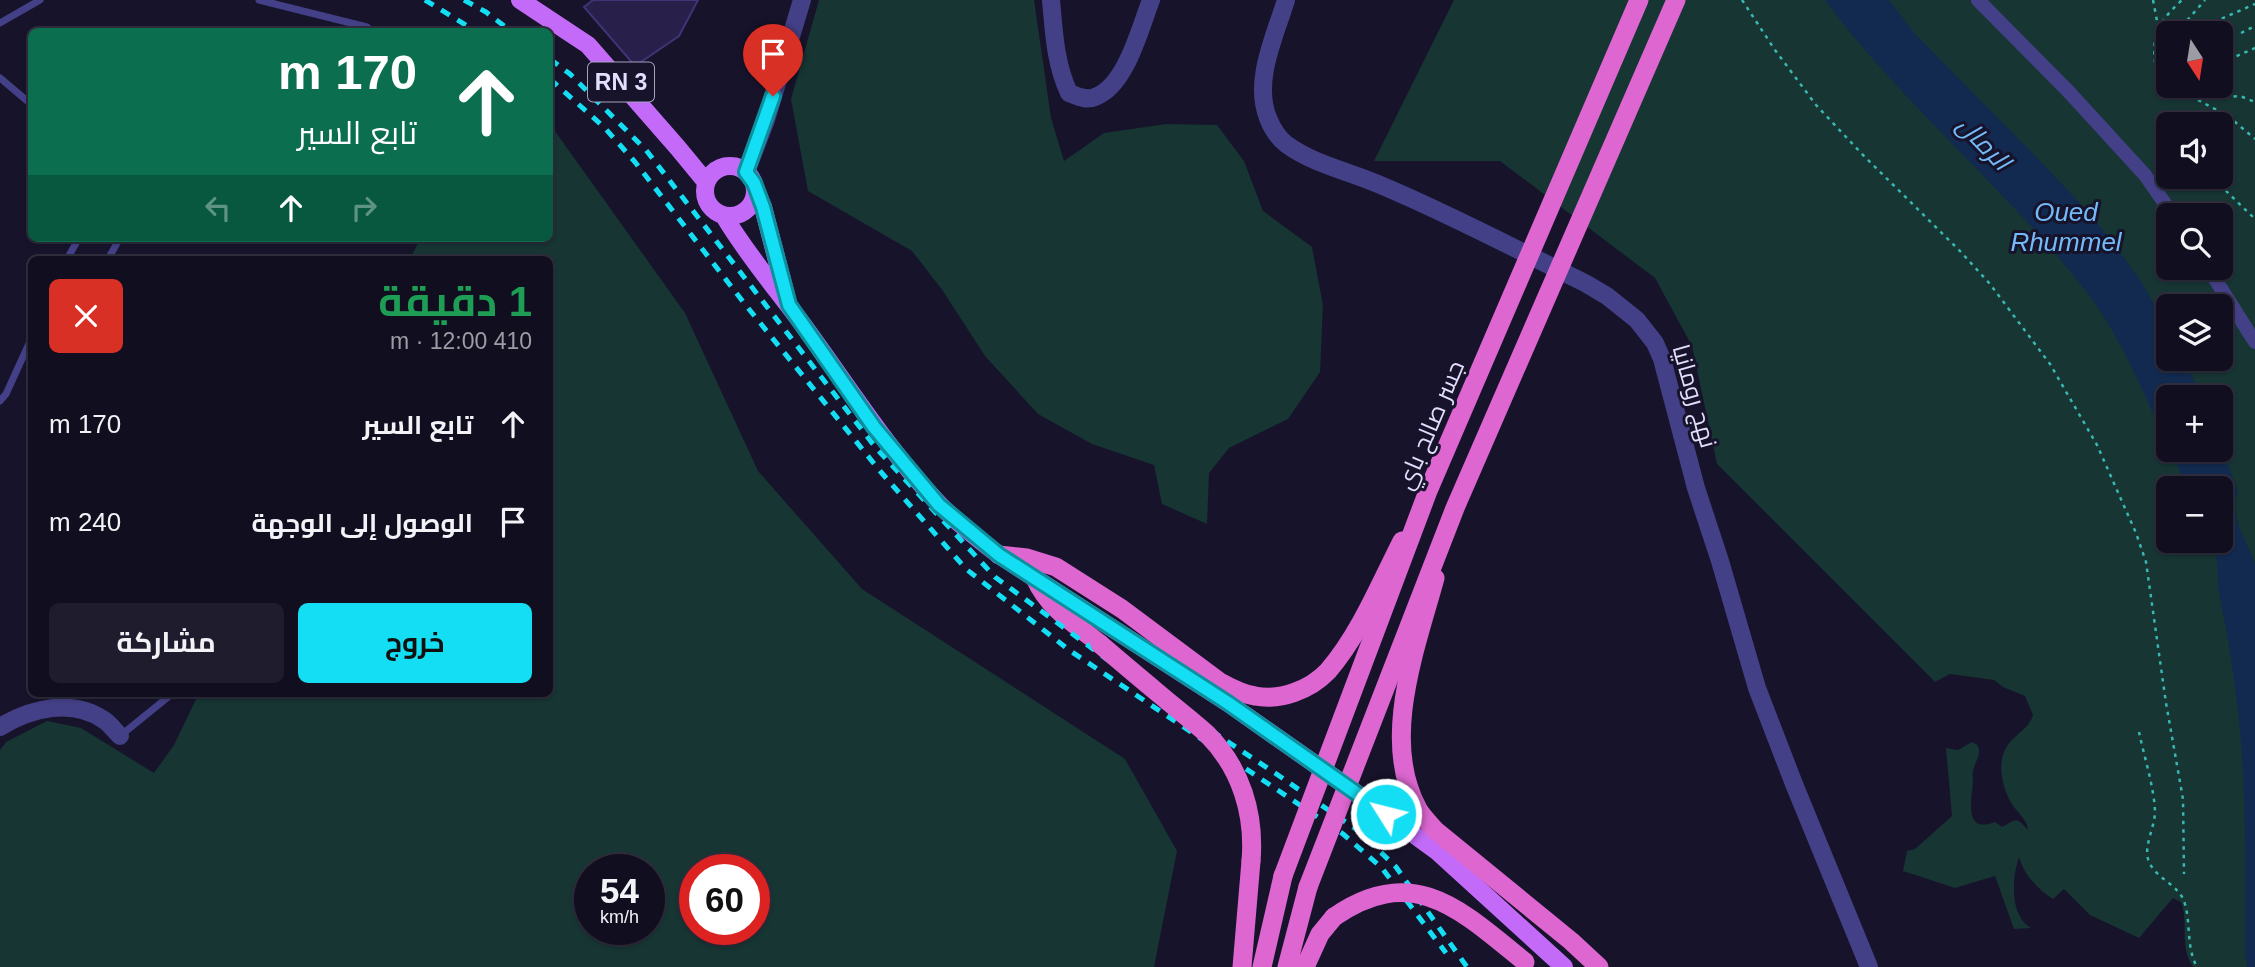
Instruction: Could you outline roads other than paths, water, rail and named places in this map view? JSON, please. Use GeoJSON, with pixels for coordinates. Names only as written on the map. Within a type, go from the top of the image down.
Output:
{"type":"FeatureCollection","features":[{"type":"Feature","properties":{"kind":"highway","name":"جسر صالح باي"},"geometry":{"type":"LineString","coordinates":[[1262,967],[1283,876],[1428,491],[1639,0]]}},
{"type":"Feature","properties":{"kind":"highway"},"geometry":{"type":"LineString","coordinates":[[1287,967],[1308,887],[1455,508],[1676,0]]}},
{"type":"Feature","properties":{"kind":"highway"},"geometry":{"type":"LineString","coordinates":[[999,555],[1040,561],[1056,567],[1122,609],[1201,669],[1236,690],[1268,697],[1297,691],[1312,684],[1327,672],[1344,649],[1428,491]]}},
{"type":"Feature","properties":{"kind":"highway"},"geometry":{"type":"LineString","coordinates":[[1455,508],[1405,690],[1402,759],[1407,783],[1418,810],[1435,830],[1599,967]]}},
{"type":"Feature","properties":{"kind":"highway"},"geometry":{"type":"LineString","coordinates":[[1035,578],[1056,609],[1205,733],[1226,758],[1239,781],[1247,803],[1253,841],[1242,967]]}},
{"type":"Feature","properties":{"kind":"highway"},"geometry":{"type":"LineString","coordinates":[[1305,967],[1320,934],[1334,917],[1353,904],[1377,895],[1406,892],[1426,894],[1445,902],[1528,965]]}},
{"type":"Feature","properties":{"kind":"main road","name":"RN 3"},"geometry":{"type":"LineString","coordinates":[[520,0],[588,45],[706,182]]}},
{"type":"Feature","properties":{"kind":"main road"},"geometry":{"type":"LineString","coordinates":[[789,305],[763,207],[751,177],[733,166],[714,171],[704,189],[711,209],[724,216],[874,427],[939,505],[999,555],[1228,703],[1438,852],[1564,967]]}},
{"type":"Feature","properties":{"kind":"main road"},"geometry":{"type":"LineString","coordinates":[[724,216],[740,215],[746,211],[752,205],[755,190]]}},
{"type":"Feature","properties":{"kind":"street"},"geometry":{"type":"LineString","coordinates":[[746,172],[766,120],[803,0]]}},
{"type":"Feature","properties":{"kind":"street"},"geometry":{"type":"LineString","coordinates":[[1051,0],[1057,57],[1063,80],[1069,93],[1083,99],[1095,97],[1111,86],[1126,65],[1151,0]]}},
{"type":"Feature","properties":{"kind":"street","name":"نهج رومانيا"},"geometry":{"type":"LineString","coordinates":[[1286,0],[1263,76],[1262,90],[1267,117],[1284,142],[1315,160],[1378,184],[1584,283],[1626,310],[1655,343],[1669,378],[1696,488],[1757,688],[1869,967]]}},
{"type":"Feature","properties":{"kind":"street"},"geometry":{"type":"LineString","coordinates":[[1978,0],[2069,92],[2136,166],[2164,203]]}},
{"type":"Feature","properties":{"kind":"street"},"geometry":{"type":"LineString","coordinates":[[2216,280],[2255,342]]}},
{"type":"Feature","properties":{"kind":"street"},"geometry":{"type":"LineString","coordinates":[[0,727],[20,716],[51,706],[83,710],[104,720],[121,736]]}},
{"type":"Feature","properties":{"kind":"lane"},"geometry":{"type":"LineString","coordinates":[[0,23],[40,0]]}},
{"type":"Feature","properties":{"kind":"lane"},"geometry":{"type":"LineString","coordinates":[[259,0],[368,28]]}},
{"type":"Feature","properties":{"kind":"lane"},"geometry":{"type":"LineString","coordinates":[[0,78],[28,102]]}},
{"type":"Feature","properties":{"kind":"lane"},"geometry":{"type":"LineString","coordinates":[[0,401],[6,394],[28,346]]}},
{"type":"Feature","properties":{"kind":"lane"},"geometry":{"type":"LineString","coordinates":[[121,736],[168,697]]}},
{"type":"Feature","properties":{"kind":"water","name":"Oued Rhummel"},"geometry":{"type":"Polygon","coordinates":[[[1825,0],[1889,0],[1916,35],[2046,167],[2114,244],[2156,308],[2156,371],[2189,371],[2196,385],[2156,385],[2156,419],[2110,326],[2085,290],[2022,216],[1920,111],[1825,0]]]}},
{"type":"Feature","properties":{"kind":"water"},"geometry":{"type":"Polygon","coordinates":[[[2176,462],[2227,462],[2232,476],[2182,476],[2176,462]]]}},
{"type":"Feature","properties":{"kind":"water"},"geometry":{"type":"Polygon","coordinates":[[[2233,478],[2238,492],[2234,504],[2239,527],[2255,563],[2255,967],[2247,967],[2245,954],[2245,818],[2240,729],[2216,555],[2233,553],[2233,478]]]}},
{"type":"Feature","properties":{"kind":"railway"},"geometry":{"type":"LineString","coordinates":[[425,0],[470,28]]}},
{"type":"Feature","properties":{"kind":"railway"},"geometry":{"type":"LineString","coordinates":[[464,0],[507,28]]}},
{"type":"Feature","properties":{"kind":"railway"},"geometry":{"type":"LineString","coordinates":[[553,61],[570,74],[646,150],[876,448],[995,577],[1139,683],[1360,832],[1396,867],[1467,967]]}},
{"type":"Feature","properties":{"kind":"railway"},"geometry":{"type":"LineString","coordinates":[[553,82],[604,127],[635,162],[744,303],[880,471],[966,569],[1069,650],[1343,834],[1382,868],[1446,953]]}},
{"type":"Feature","properties":{"kind":"water label","name":"الرمال"},"geometry":{"type":"Point","coordinates":[1984,143]}}]}
